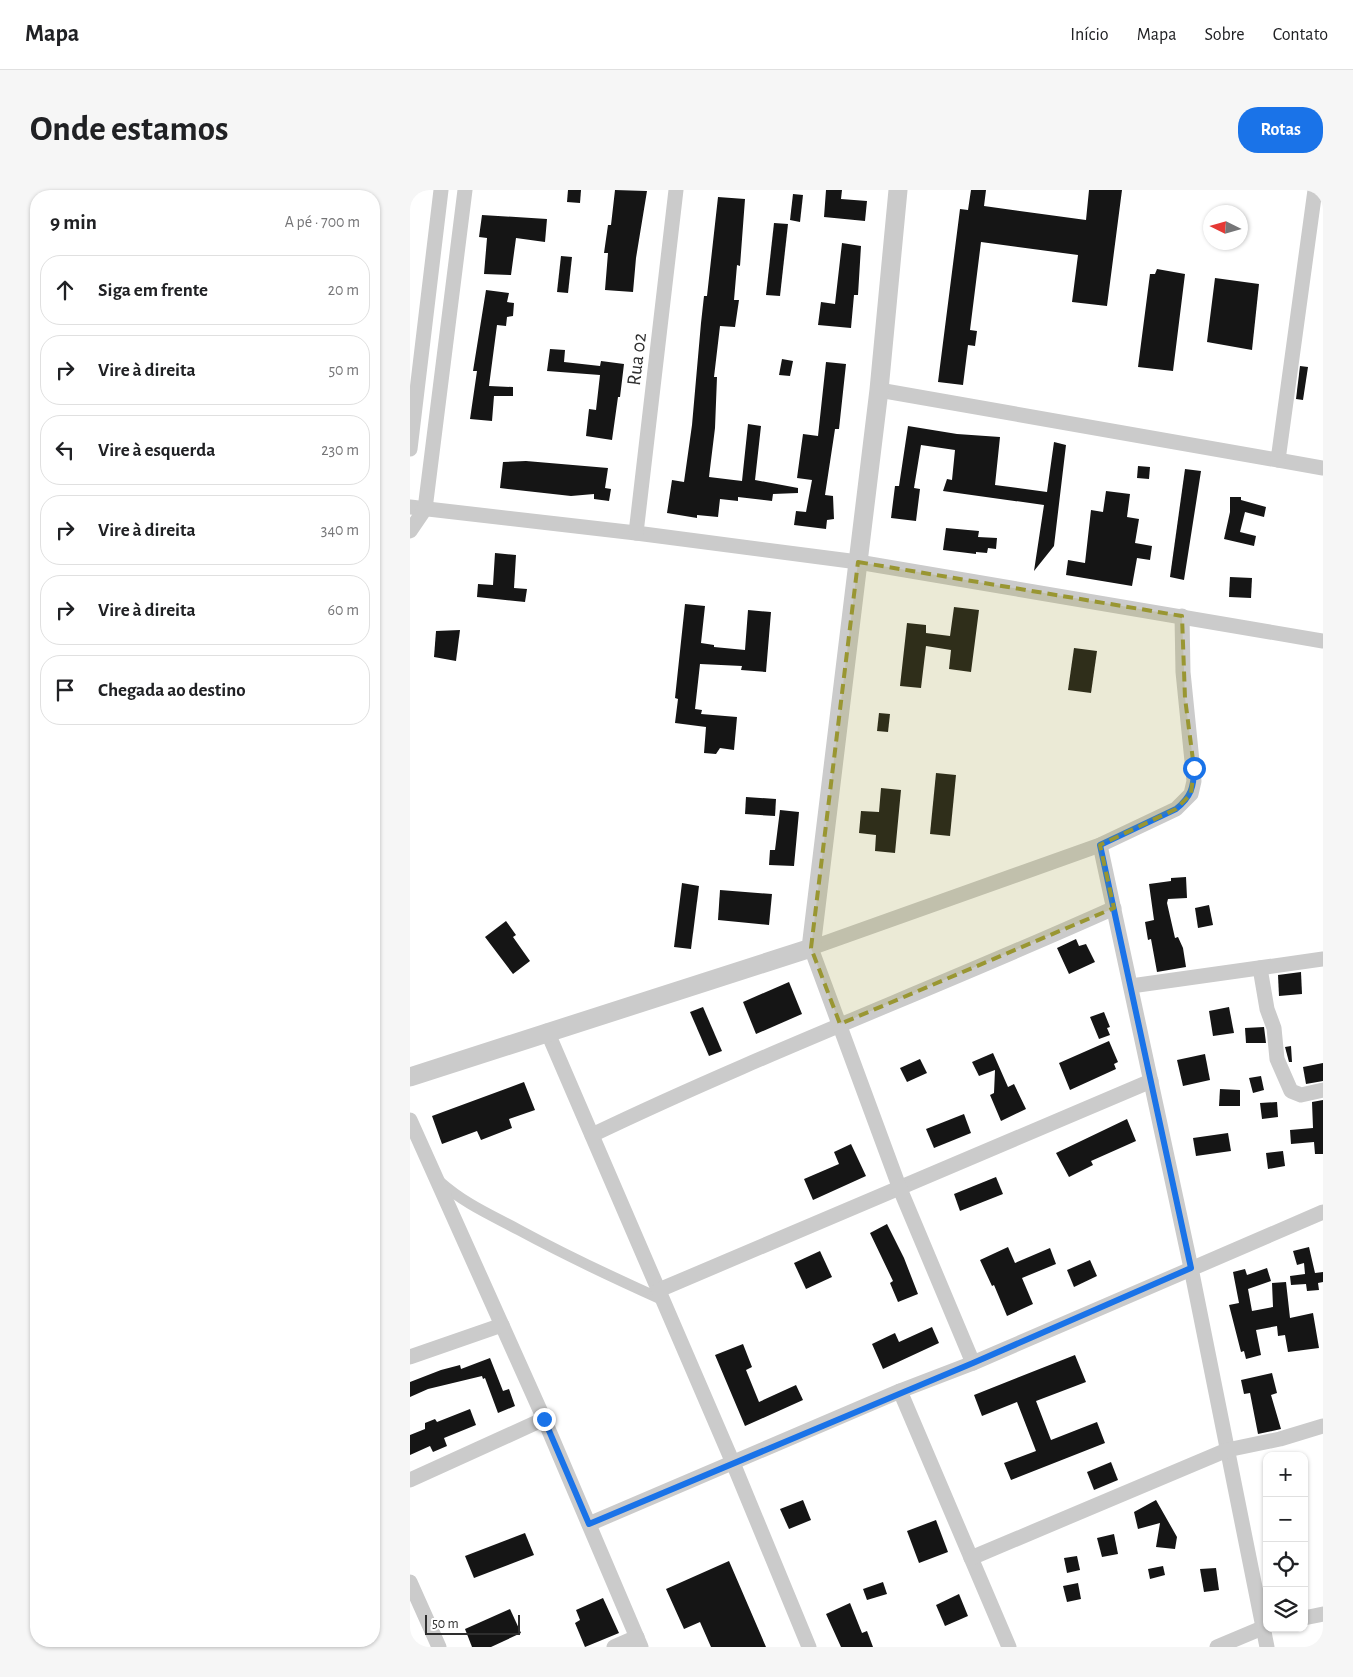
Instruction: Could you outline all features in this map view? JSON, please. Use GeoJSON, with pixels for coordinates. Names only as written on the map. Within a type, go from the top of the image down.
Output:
{"type":"FeatureCollection","features":[{"type":"Feature","properties":{"kind":"street"},"geometry":{"type":"LineString","coordinates":[[410,449],[441,190]]}},
{"type":"Feature","properties":{"kind":"street"},"geometry":{"type":"LineString","coordinates":[[410,531],[418,508],[465,190]]}},
{"type":"Feature","properties":{"kind":"street","name":"Rua 02"},"geometry":{"type":"LineString","coordinates":[[636,533],[676,190]]}},
{"type":"Feature","properties":{"kind":"street"},"geometry":{"type":"LineString","coordinates":[[898,190],[879,390],[811,948],[900,1189],[973,1363]]}},
{"type":"Feature","properties":{"kind":"street"},"geometry":{"type":"LineString","coordinates":[[1278,460],[1315,190]]}},
{"type":"Feature","properties":{"kind":"street"},"geometry":{"type":"LineString","coordinates":[[879,390],[1323,468]]}},
{"type":"Feature","properties":{"kind":"street"},"geometry":{"type":"LineString","coordinates":[[418,508],[636,533],[858,562],[1323,641]]}},
{"type":"Feature","properties":{"kind":"street"},"geometry":{"type":"LineString","coordinates":[[410,1077],[547,1031],[811,948],[1100,845],[1176,809],[1191,794],[1194,768],[1184,698],[1182,616]]}},
{"type":"Feature","properties":{"kind":"street"},"geometry":{"type":"LineString","coordinates":[[1100,845],[1191,1268],[1263,1622]]}},
{"type":"Feature","properties":{"kind":"street"},"geometry":{"type":"LineString","coordinates":[[592,1135],[665,1100],[840,1024],[1032,945],[1114,908]]}},
{"type":"Feature","properties":{"kind":"street"},"geometry":{"type":"LineString","coordinates":[[1131,986],[1323,959]]}},
{"type":"Feature","properties":{"kind":"street"},"geometry":{"type":"LineString","coordinates":[[1260,968],[1267,1009],[1274,1028],[1277,1059],[1291,1091],[1301,1096],[1323,1090]]}},
{"type":"Feature","properties":{"kind":"street"},"geometry":{"type":"LineString","coordinates":[[547,1031],[733,1462],[809,1647]]}},
{"type":"Feature","properties":{"kind":"street"},"geometry":{"type":"LineString","coordinates":[[439,1181],[459,1199],[589,1268],[661,1295],[1151,1081]]}},
{"type":"Feature","properties":{"kind":"street"},"geometry":{"type":"LineString","coordinates":[[410,1120],[439,1181],[544,1419],[639,1642],[614,1647]]}},
{"type":"Feature","properties":{"kind":"street"},"geometry":{"type":"LineString","coordinates":[[589,1524],[973,1363],[1323,1212]]}},
{"type":"Feature","properties":{"kind":"street"},"geometry":{"type":"LineString","coordinates":[[410,1357],[502,1325]]}},
{"type":"Feature","properties":{"kind":"street"},"geometry":{"type":"LineString","coordinates":[[900,1392],[1009,1647]]}},
{"type":"Feature","properties":{"kind":"street"},"geometry":{"type":"LineString","coordinates":[[410,1480],[544,1419]]}},
{"type":"Feature","properties":{"kind":"street"},"geometry":{"type":"LineString","coordinates":[[971,1558],[1227,1450],[1323,1426]]}},
{"type":"Feature","properties":{"kind":"street"},"geometry":{"type":"LineString","coordinates":[[410,1582],[439,1647]]}},
{"type":"Feature","properties":{"kind":"street"},"geometry":{"type":"LineString","coordinates":[[1308,1617],[1323,1614]]}},
{"type":"Feature","properties":{"kind":"street"},"geometry":{"type":"LineString","coordinates":[[1217,1647],[1263,1627]]}},
{"type":"Feature","properties":{"kind":"street"},"geometry":{"type":"LineString","coordinates":[[1265,1632],[1267,1647]]}},
{"type":"Feature","properties":{"kind":"highlighted area"},"geometry":{"type":"Polygon","coordinates":[[[858,562],[1182,616],[1185,698],[1194,768],[1191,794],[1176,809],[1100,845],[1114,908],[840,1024],[811,948],[858,562]]]}},
{"type":"Feature","properties":{"kind":"building"},"geometry":{"type":"Polygon","coordinates":[[[568,190],[581,190],[580,203],[567,202],[568,190]]]}},
{"type":"Feature","properties":{"kind":"building"},"geometry":{"type":"Polygon","coordinates":[[[615,190],[647,191],[636,258],[633,292],[605,290],[608,253],[604,253],[608,225],[611,225],[615,190]]]}},
{"type":"Feature","properties":{"kind":"building"},"geometry":{"type":"Polygon","coordinates":[[[826,190],[842,190],[841,199],[867,201],[865,221],[824,217],[826,190]]]}},
{"type":"Feature","properties":{"kind":"building"},"geometry":{"type":"Polygon","coordinates":[[[971,190],[986,190],[984,206],[1086,220],[1089,190],[1122,190],[1107,306],[1072,302],[1078,255],[981,242],[970,330],[977,331],[975,346],[968,345],[963,385],[938,382],[960,209],[968,210],[971,190]]]}},
{"type":"Feature","properties":{"kind":"building"},"geometry":{"type":"Polygon","coordinates":[[[793,194],[803,195],[800,222],[790,220],[793,194]]]}},
{"type":"Feature","properties":{"kind":"building"},"geometry":{"type":"Polygon","coordinates":[[[718,197],[745,199],[740,266],[737,265],[734,300],[739,300],[735,327],[720,326],[714,377],[717,377],[715,428],[709,477],[742,481],[748,424],[761,426],[755,480],[798,488],[798,493],[773,494],[772,501],[738,497],[738,501],[720,499],[718,517],[697,515],[697,518],[667,513],[672,480],[684,482],[692,425],[704,296],[707,296],[718,197]]]}},
{"type":"Feature","properties":{"kind":"building"},"geometry":{"type":"Polygon","coordinates":[[[482,215],[547,219],[545,242],[516,238],[511,275],[484,274],[487,238],[479,237],[482,215]]]}},
{"type":"Feature","properties":{"kind":"building"},"geometry":{"type":"Polygon","coordinates":[[[774,223],[788,224],[780,296],[766,295],[774,223]]]}},
{"type":"Feature","properties":{"kind":"building"},"geometry":{"type":"Polygon","coordinates":[[[842,243],[861,246],[858,295],[854,295],[851,328],[818,325],[821,302],[835,304],[842,243]]]}},
{"type":"Feature","properties":{"kind":"building"},"geometry":{"type":"Polygon","coordinates":[[[561,256],[572,257],[568,293],[557,292],[561,256]]]}},
{"type":"Feature","properties":{"kind":"building"},"geometry":{"type":"Polygon","coordinates":[[[1157,269],[1185,274],[1173,371],[1138,367],[1150,274],[1155,274],[1157,269]]]}},
{"type":"Feature","properties":{"kind":"building"},"geometry":{"type":"Polygon","coordinates":[[[1215,278],[1259,284],[1252,350],[1207,342],[1215,278]]]}},
{"type":"Feature","properties":{"kind":"building"},"geometry":{"type":"Polygon","coordinates":[[[486,290],[509,293],[507,302],[514,303],[513,316],[507,317],[506,326],[497,325],[489,386],[513,387],[513,396],[494,396],[492,421],[470,419],[477,371],[473,371],[486,290]]]}},
{"type":"Feature","properties":{"kind":"building"},"geometry":{"type":"Polygon","coordinates":[[[550,349],[565,350],[564,362],[600,366],[601,361],[624,364],[612,440],[586,436],[589,409],[596,410],[600,375],[547,371],[550,349]]]}},
{"type":"Feature","properties":{"kind":"building"},"geometry":{"type":"Polygon","coordinates":[[[782,359],[793,361],[790,376],[779,375],[782,359]]]}},
{"type":"Feature","properties":{"kind":"building"},"geometry":{"type":"Polygon","coordinates":[[[826,362],[846,364],[839,429],[835,429],[825,495],[833,496],[834,519],[827,520],[826,529],[794,525],[796,511],[806,512],[812,480],[797,478],[803,434],[818,436],[826,362]]]}},
{"type":"Feature","properties":{"kind":"building"},"geometry":{"type":"Polygon","coordinates":[[[1300,366],[1308,367],[1303,400],[1296,399],[1300,366]]]}},
{"type":"Feature","properties":{"kind":"building"},"geometry":{"type":"Polygon","coordinates":[[[908,426],[957,434],[1000,437],[995,485],[1047,492],[1054,442],[1066,445],[1054,546],[1034,571],[1044,505],[943,491],[947,479],[952,480],[955,450],[921,445],[914,488],[920,489],[916,521],[891,518],[895,486],[899,486],[908,426]]]}},
{"type":"Feature","properties":{"kind":"building"},"geometry":{"type":"Polygon","coordinates":[[[526,461],[608,468],[605,488],[611,489],[609,501],[594,499],[594,494],[571,496],[500,488],[503,462],[526,461]]]}},
{"type":"Feature","properties":{"kind":"building"},"geometry":{"type":"Polygon","coordinates":[[[1138,466],[1150,467],[1149,479],[1137,478],[1138,466]]]}},
{"type":"Feature","properties":{"kind":"building"},"geometry":{"type":"Polygon","coordinates":[[[1185,469],[1201,471],[1184,580],[1170,577],[1185,469]]]}},
{"type":"Feature","properties":{"kind":"building"},"geometry":{"type":"Polygon","coordinates":[[[1106,491],[1130,494],[1127,517],[1139,519],[1135,543],[1152,546],[1150,560],[1137,558],[1132,586],[1066,575],[1068,560],[1085,563],[1091,510],[1103,512],[1106,491]]]}},
{"type":"Feature","properties":{"kind":"building"},"geometry":{"type":"Polygon","coordinates":[[[1230,497],[1241,497],[1241,500],[1266,507],[1264,517],[1245,512],[1240,532],[1256,536],[1254,546],[1224,539],[1230,512],[1230,497]]]}},
{"type":"Feature","properties":{"kind":"building"},"geometry":{"type":"Polygon","coordinates":[[[946,528],[979,531],[978,537],[997,538],[996,549],[988,548],[987,553],[976,552],[976,554],[943,550],[946,528]]]}},
{"type":"Feature","properties":{"kind":"building"},"geometry":{"type":"Polygon","coordinates":[[[495,553],[516,555],[514,588],[527,589],[525,602],[477,597],[478,584],[493,585],[495,553]]]}},
{"type":"Feature","properties":{"kind":"building"},"geometry":{"type":"Polygon","coordinates":[[[1230,577],[1252,578],[1251,598],[1229,597],[1230,577]]]}},
{"type":"Feature","properties":{"kind":"building"},"geometry":{"type":"Polygon","coordinates":[[[685,604],[705,606],[701,643],[714,645],[714,647],[745,650],[748,610],[771,612],[766,672],[741,670],[742,666],[700,664],[695,709],[702,710],[701,714],[737,717],[734,750],[720,748],[716,754],[704,753],[706,727],[675,723],[678,699],[675,698],[685,604]]]}},
{"type":"Feature","properties":{"kind":"building"},"geometry":{"type":"Polygon","coordinates":[[[954,607],[979,610],[971,672],[949,669],[951,650],[926,646],[921,688],[900,686],[907,623],[926,625],[926,633],[950,636],[954,607]]]}},
{"type":"Feature","properties":{"kind":"building"},"geometry":{"type":"Polygon","coordinates":[[[460,630],[456,661],[434,657],[436,631],[460,630]]]}},
{"type":"Feature","properties":{"kind":"building"},"geometry":{"type":"Polygon","coordinates":[[[1074,648],[1097,651],[1091,693],[1068,690],[1074,648]]]}},
{"type":"Feature","properties":{"kind":"building"},"geometry":{"type":"Polygon","coordinates":[[[879,713],[890,714],[888,732],[877,731],[879,713]]]}},
{"type":"Feature","properties":{"kind":"building"},"geometry":{"type":"Polygon","coordinates":[[[936,773],[956,775],[950,836],[930,834],[936,773]]]}},
{"type":"Feature","properties":{"kind":"building"},"geometry":{"type":"Polygon","coordinates":[[[881,788],[901,790],[895,853],[875,851],[876,835],[859,833],[861,811],[879,812],[881,788]]]}},
{"type":"Feature","properties":{"kind":"building"},"geometry":{"type":"Polygon","coordinates":[[[746,797],[776,799],[775,816],[745,814],[746,797]]]}},
{"type":"Feature","properties":{"kind":"building"},"geometry":{"type":"Polygon","coordinates":[[[780,810],[799,812],[794,866],[769,865],[770,850],[775,850],[780,810]]]}},
{"type":"Feature","properties":{"kind":"building"},"geometry":{"type":"Polygon","coordinates":[[[1186,877],[1187,898],[1168,899],[1167,903],[1175,938],[1178,937],[1183,948],[1186,967],[1157,972],[1151,939],[1148,940],[1145,922],[1154,920],[1149,884],[1171,881],[1171,878],[1186,877]]]}},
{"type":"Feature","properties":{"kind":"building"},"geometry":{"type":"Polygon","coordinates":[[[682,883],[699,886],[691,949],[674,947],[682,883]]]}},
{"type":"Feature","properties":{"kind":"building"},"geometry":{"type":"Polygon","coordinates":[[[720,890],[772,894],[769,925],[718,920],[720,890]]]}},
{"type":"Feature","properties":{"kind":"building"},"geometry":{"type":"Polygon","coordinates":[[[1209,905],[1213,925],[1198,928],[1195,908],[1209,905]]]}},
{"type":"Feature","properties":{"kind":"building"},"geometry":{"type":"Polygon","coordinates":[[[506,921],[516,935],[513,937],[530,961],[513,974],[485,937],[506,921]]]}},
{"type":"Feature","properties":{"kind":"building"},"geometry":{"type":"Polygon","coordinates":[[[1076,939],[1079,946],[1086,944],[1095,962],[1069,974],[1057,948],[1076,939]]]}},
{"type":"Feature","properties":{"kind":"building"},"geometry":{"type":"Polygon","coordinates":[[[1301,972],[1302,994],[1279,996],[1278,975],[1301,972]]]}},
{"type":"Feature","properties":{"kind":"building"},"geometry":{"type":"Polygon","coordinates":[[[789,982],[802,1014],[756,1034],[743,1002],[789,982]]]}},
{"type":"Feature","properties":{"kind":"building"},"geometry":{"type":"Polygon","coordinates":[[[703,1007],[722,1051],[709,1056],[690,1012],[703,1007]]]}},
{"type":"Feature","properties":{"kind":"building"},"geometry":{"type":"Polygon","coordinates":[[[1229,1007],[1234,1033],[1213,1036],[1209,1011],[1229,1007]]]}},
{"type":"Feature","properties":{"kind":"building"},"geometry":{"type":"Polygon","coordinates":[[[1104,1012],[1110,1027],[1107,1028],[1110,1035],[1099,1039],[1090,1017],[1104,1012]]]}},
{"type":"Feature","properties":{"kind":"building"},"geometry":{"type":"Polygon","coordinates":[[[1264,1027],[1266,1043],[1246,1043],[1245,1028],[1264,1027]]]}},
{"type":"Feature","properties":{"kind":"building"},"geometry":{"type":"Polygon","coordinates":[[[1109,1041],[1118,1062],[1114,1064],[1116,1069],[1070,1090],[1059,1063],[1109,1041]]]}},
{"type":"Feature","properties":{"kind":"building"},"geometry":{"type":"Polygon","coordinates":[[[1291,1046],[1292,1062],[1289,1062],[1285,1047],[1291,1046]]]}},
{"type":"Feature","properties":{"kind":"building"},"geometry":{"type":"Polygon","coordinates":[[[993,1053],[1008,1087],[1014,1084],[1026,1109],[1001,1121],[990,1095],[994,1093],[995,1070],[979,1076],[972,1062],[993,1053]]]}},
{"type":"Feature","properties":{"kind":"building"},"geometry":{"type":"Polygon","coordinates":[[[1205,1054],[1210,1080],[1183,1086],[1177,1060],[1205,1054]]]}},
{"type":"Feature","properties":{"kind":"building"},"geometry":{"type":"Polygon","coordinates":[[[920,1059],[927,1073],[907,1082],[900,1068],[920,1059]]]}},
{"type":"Feature","properties":{"kind":"building"},"geometry":{"type":"Polygon","coordinates":[[[1323,1063],[1323,1081],[1306,1084],[1303,1067],[1323,1063]]]}},
{"type":"Feature","properties":{"kind":"building"},"geometry":{"type":"Polygon","coordinates":[[[1261,1076],[1264,1090],[1253,1093],[1249,1078],[1261,1076]]]}},
{"type":"Feature","properties":{"kind":"building"},"geometry":{"type":"Polygon","coordinates":[[[524,1082],[535,1110],[509,1119],[512,1128],[481,1140],[477,1131],[442,1144],[432,1116],[524,1082]]]}},
{"type":"Feature","properties":{"kind":"building"},"geometry":{"type":"Polygon","coordinates":[[[1220,1089],[1240,1090],[1240,1106],[1219,1106],[1220,1089]]]}},
{"type":"Feature","properties":{"kind":"building"},"geometry":{"type":"Polygon","coordinates":[[[1323,1100],[1323,1154],[1315,1154],[1314,1142],[1291,1144],[1290,1130],[1313,1128],[1312,1102],[1323,1100]]]}},
{"type":"Feature","properties":{"kind":"building"},"geometry":{"type":"Polygon","coordinates":[[[1277,1102],[1278,1117],[1262,1119],[1260,1103],[1277,1102]]]}},
{"type":"Feature","properties":{"kind":"building"},"geometry":{"type":"Polygon","coordinates":[[[964,1114],[971,1133],[934,1148],[926,1129],[964,1114]]]}},
{"type":"Feature","properties":{"kind":"building"},"geometry":{"type":"Polygon","coordinates":[[[1127,1119],[1136,1141],[1091,1161],[1093,1165],[1069,1177],[1056,1153],[1127,1119]]]}},
{"type":"Feature","properties":{"kind":"building"},"geometry":{"type":"Polygon","coordinates":[[[1228,1133],[1231,1151],[1196,1156],[1193,1138],[1228,1133]]]}},
{"type":"Feature","properties":{"kind":"building"},"geometry":{"type":"Polygon","coordinates":[[[851,1144],[866,1176],[813,1200],[804,1179],[839,1164],[834,1152],[851,1144]]]}},
{"type":"Feature","properties":{"kind":"building"},"geometry":{"type":"Polygon","coordinates":[[[1283,1151],[1285,1166],[1268,1169],[1266,1153],[1283,1151]]]}},
{"type":"Feature","properties":{"kind":"building"},"geometry":{"type":"Polygon","coordinates":[[[996,1177],[1003,1194],[960,1211],[954,1194],[996,1177]]]}},
{"type":"Feature","properties":{"kind":"building"},"geometry":{"type":"Polygon","coordinates":[[[887,1224],[904,1258],[918,1294],[898,1302],[890,1283],[893,1281],[870,1233],[887,1224]]]}},
{"type":"Feature","properties":{"kind":"building"},"geometry":{"type":"Polygon","coordinates":[[[1008,1247],[1015,1263],[1050,1248],[1056,1264],[1022,1278],[1033,1304],[1007,1316],[994,1285],[992,1286],[980,1260],[1008,1247]]]}},
{"type":"Feature","properties":{"kind":"building"},"geometry":{"type":"Polygon","coordinates":[[[1309,1247],[1315,1273],[1323,1272],[1323,1282],[1318,1283],[1319,1290],[1307,1291],[1306,1284],[1291,1285],[1290,1276],[1305,1274],[1304,1263],[1297,1265],[1293,1251],[1309,1247]]]}},
{"type":"Feature","properties":{"kind":"building"},"geometry":{"type":"Polygon","coordinates":[[[820,1251],[832,1277],[806,1289],[794,1263],[820,1251]]]}},
{"type":"Feature","properties":{"kind":"building"},"geometry":{"type":"Polygon","coordinates":[[[1090,1260],[1097,1276],[1074,1287],[1067,1270],[1090,1260]]]}},
{"type":"Feature","properties":{"kind":"building"},"geometry":{"type":"Polygon","coordinates":[[[1267,1268],[1271,1281],[1248,1289],[1252,1311],[1273,1307],[1272,1283],[1286,1282],[1290,1318],[1313,1313],[1319,1348],[1288,1352],[1285,1335],[1278,1336],[1277,1326],[1256,1330],[1261,1355],[1246,1359],[1244,1351],[1241,1352],[1229,1305],[1239,1303],[1233,1272],[1245,1269],[1247,1275],[1267,1268]]]}},
{"type":"Feature","properties":{"kind":"building"},"geometry":{"type":"Polygon","coordinates":[[[932,1327],[939,1343],[883,1369],[872,1344],[895,1333],[899,1342],[932,1327]]]}},
{"type":"Feature","properties":{"kind":"building"},"geometry":{"type":"Polygon","coordinates":[[[743,1344],[752,1367],[746,1370],[759,1402],[796,1385],[803,1400],[745,1426],[715,1355],[743,1344]]]}},
{"type":"Feature","properties":{"kind":"building"},"geometry":{"type":"Polygon","coordinates":[[[1075,1355],[1086,1382],[1036,1401],[1051,1440],[1097,1422],[1105,1443],[1011,1480],[1004,1463],[1036,1451],[1017,1402],[982,1416],[974,1395],[1075,1355]]]}},
{"type":"Feature","properties":{"kind":"building"},"geometry":{"type":"Polygon","coordinates":[[[490,1358],[503,1391],[509,1389],[515,1406],[498,1413],[485,1378],[483,1379],[482,1376],[428,1389],[410,1397],[410,1382],[441,1370],[460,1365],[461,1369],[490,1358]]]}},
{"type":"Feature","properties":{"kind":"building"},"geometry":{"type":"Polygon","coordinates":[[[1272,1373],[1277,1393],[1271,1395],[1281,1429],[1258,1434],[1250,1393],[1244,1394],[1241,1380],[1272,1373]]]}},
{"type":"Feature","properties":{"kind":"building"},"geometry":{"type":"Polygon","coordinates":[[[470,1409],[476,1425],[444,1438],[447,1446],[433,1452],[430,1446],[410,1455],[410,1435],[425,1429],[425,1423],[435,1419],[437,1422],[470,1409]]]}},
{"type":"Feature","properties":{"kind":"building"},"geometry":{"type":"Polygon","coordinates":[[[1111,1462],[1118,1480],[1094,1490],[1087,1472],[1111,1462]]]}},
{"type":"Feature","properties":{"kind":"building"},"geometry":{"type":"Polygon","coordinates":[[[803,1500],[811,1520],[789,1529],[780,1509],[803,1500]]]}},
{"type":"Feature","properties":{"kind":"building"},"geometry":{"type":"Polygon","coordinates":[[[1156,1500],[1177,1537],[1175,1549],[1156,1547],[1160,1523],[1138,1529],[1134,1512],[1156,1500]]]}},
{"type":"Feature","properties":{"kind":"building"},"geometry":{"type":"Polygon","coordinates":[[[936,1520],[948,1552],[919,1563],[907,1531],[936,1520]]]}},
{"type":"Feature","properties":{"kind":"building"},"geometry":{"type":"Polygon","coordinates":[[[525,1533],[534,1555],[474,1578],[465,1556],[525,1533]]]}},
{"type":"Feature","properties":{"kind":"building"},"geometry":{"type":"Polygon","coordinates":[[[1114,1534],[1118,1554],[1102,1557],[1097,1538],[1114,1534]]]}},
{"type":"Feature","properties":{"kind":"building"},"geometry":{"type":"Polygon","coordinates":[[[1077,1556],[1080,1570],[1067,1573],[1064,1558],[1077,1556]]]}},
{"type":"Feature","properties":{"kind":"building"},"geometry":{"type":"Polygon","coordinates":[[[729,1561],[766,1647],[711,1647],[700,1622],[684,1629],[666,1589],[729,1561]]]}},
{"type":"Feature","properties":{"kind":"building"},"geometry":{"type":"Polygon","coordinates":[[[1163,1566],[1165,1575],[1150,1579],[1148,1569],[1163,1566]]]}},
{"type":"Feature","properties":{"kind":"building"},"geometry":{"type":"Polygon","coordinates":[[[1216,1568],[1219,1590],[1204,1592],[1200,1569],[1216,1568]]]}},
{"type":"Feature","properties":{"kind":"building"},"geometry":{"type":"Polygon","coordinates":[[[883,1582],[887,1594],[867,1600],[863,1589],[883,1582]]]}},
{"type":"Feature","properties":{"kind":"building"},"geometry":{"type":"Polygon","coordinates":[[[1078,1583],[1081,1599],[1067,1602],[1063,1586],[1078,1583]]]}},
{"type":"Feature","properties":{"kind":"building"},"geometry":{"type":"Polygon","coordinates":[[[959,1594],[968,1616],[945,1626],[936,1605],[959,1594]]]}},
{"type":"Feature","properties":{"kind":"building"},"geometry":{"type":"Polygon","coordinates":[[[603,1598],[619,1633],[585,1647],[575,1623],[580,1620],[576,1610],[603,1598]]]}},
{"type":"Feature","properties":{"kind":"building"},"geometry":{"type":"Polygon","coordinates":[[[850,1603],[862,1633],[867,1631],[873,1647],[841,1647],[826,1614],[850,1603]]]}},
{"type":"Feature","properties":{"kind":"building"},"geometry":{"type":"Polygon","coordinates":[[[510,1609],[521,1633],[491,1647],[472,1647],[465,1629],[510,1609]]]}},
{"type":"Feature","properties":{"kind":"route"},"geometry":{"type":"LineString","coordinates":[[544,1419],[589,1524],[973,1363],[1191,1268],[1100,845],[1176,809],[1186,801],[1191,794],[1194,768]]}}]}
